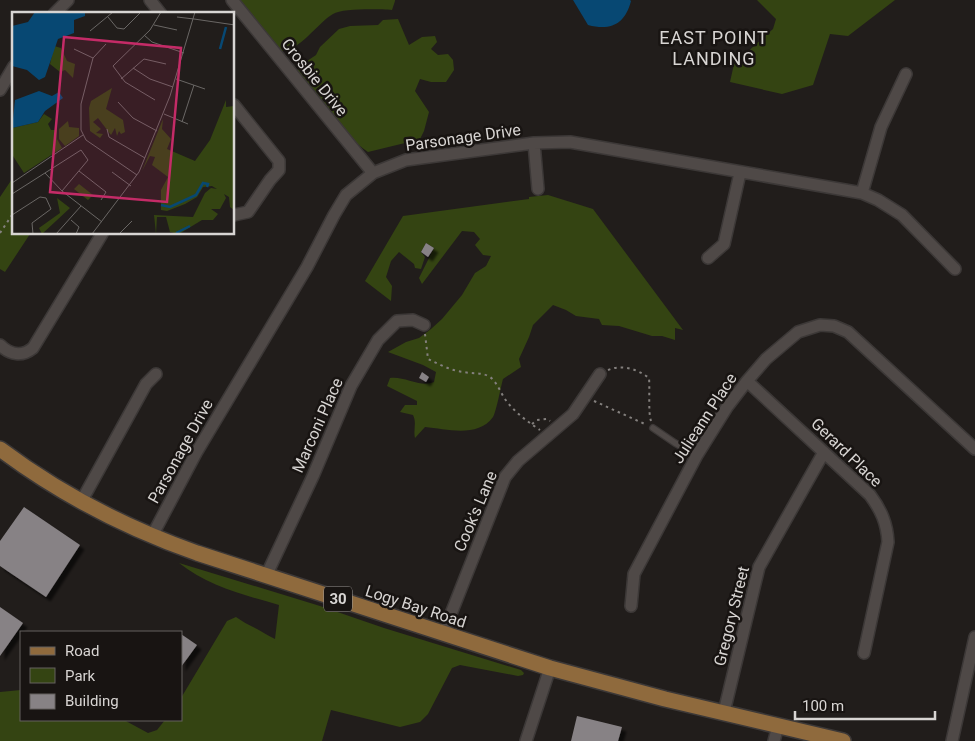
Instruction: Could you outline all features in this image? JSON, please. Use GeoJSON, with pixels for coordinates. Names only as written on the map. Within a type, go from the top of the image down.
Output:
{"type":"FeatureCollection","features":[{"type":"Feature","properties":{"kind":"main road","name":"Logy Bay Road"},"geometry":{"type":"LineString","coordinates":[[0,449],[81,502],[152,536],[266,576],[550,668],[665,699],[724,712],[776,734],[843,741]]}},
{"type":"Feature","properties":{"kind":"street"},"geometry":{"type":"LineString","coordinates":[[56,12],[68,0]]}},
{"type":"Feature","properties":{"kind":"street"},"geometry":{"type":"LineString","coordinates":[[150,0],[159,12]]}},
{"type":"Feature","properties":{"kind":"street","name":"Crosbie Drive"},"geometry":{"type":"LineString","coordinates":[[232,0],[373,173]]}},
{"type":"Feature","properties":{"kind":"street"},"geometry":{"type":"LineString","coordinates":[[0,90],[12,71]]}},
{"type":"Feature","properties":{"kind":"street"},"geometry":{"type":"LineString","coordinates":[[862,193],[881,127],[906,74]]}},
{"type":"Feature","properties":{"kind":"street"},"geometry":{"type":"LineString","coordinates":[[235,106],[279,161],[279,170],[248,212],[235,215]]}},
{"type":"Feature","properties":{"kind":"street","name":"Parsonage Drive"},"geometry":{"type":"LineString","coordinates":[[152,536],[196,453],[307,267],[346,195],[373,173],[406,160],[534,143],[570,142],[862,193],[878,200],[902,215],[955,269]]}},
{"type":"Feature","properties":{"kind":"street"},"geometry":{"type":"LineString","coordinates":[[534,143],[538,189]]}},
{"type":"Feature","properties":{"kind":"street"},"geometry":{"type":"LineString","coordinates":[[708,258],[724,244],[740,173]]}},
{"type":"Feature","properties":{"kind":"street"},"geometry":{"type":"LineString","coordinates":[[0,345],[8,352],[18,354],[24,354],[33,348],[101,235]]}},
{"type":"Feature","properties":{"kind":"street","name":"Marconi Place"},"geometry":{"type":"LineString","coordinates":[[266,576],[309,485],[351,386],[378,340],[397,321],[413,320],[424,325]]}},
{"type":"Feature","properties":{"kind":"street","name":"Julieann Place"},"geometry":{"type":"LineString","coordinates":[[631,606],[634,574],[697,455],[727,407],[747,381],[766,359],[798,332],[820,325],[834,326],[848,332],[975,449]]}},
{"type":"Feature","properties":{"kind":"street"},"geometry":{"type":"LineString","coordinates":[[81,502],[146,384],[156,374]]}},
{"type":"Feature","properties":{"kind":"street","name":"Cook's Lane"},"geometry":{"type":"LineString","coordinates":[[443,634],[505,477],[518,461],[573,414],[600,374]]}},
{"type":"Feature","properties":{"kind":"street","name":"Gerard Place"},"geometry":{"type":"LineString","coordinates":[[747,381],[870,495],[883,516],[887,528],[888,542],[864,653]]}},
{"type":"Feature","properties":{"kind":"street","name":"Gregory Street"},"geometry":{"type":"LineString","coordinates":[[724,712],[760,567],[824,452]]}},
{"type":"Feature","properties":{"kind":"street"},"geometry":{"type":"LineString","coordinates":[[952,741],[975,637]]}},
{"type":"Feature","properties":{"kind":"street"},"geometry":{"type":"LineString","coordinates":[[526,741],[550,668]]}},
{"type":"Feature","properties":{"kind":"lane"},"geometry":{"type":"LineString","coordinates":[[654,428],[697,455]]}},
{"type":"Feature","properties":{"kind":"path"},"geometry":{"type":"LineString","coordinates":[[0,233],[12,215]]}},
{"type":"Feature","properties":{"kind":"path"},"geometry":{"type":"LineString","coordinates":[[424,325],[428,359],[454,370],[489,376],[496,382],[501,394],[518,414],[532,425],[552,432]]}},
{"type":"Feature","properties":{"kind":"path"},"geometry":{"type":"LineString","coordinates":[[600,374],[617,366],[639,371],[649,378],[649,416],[654,428]]}},
{"type":"Feature","properties":{"kind":"path"},"geometry":{"type":"LineString","coordinates":[[583,398],[599,402],[654,428]]}},
{"type":"Feature","properties":{"kind":"path"},"geometry":{"type":"LineString","coordinates":[[532,425],[537,420],[547,419],[552,432]]}},
{"type":"Feature","properties":{"kind":"green space"},"geometry":{"type":"Polygon","coordinates":[[[238,0],[395,1],[392,10],[352,10],[333,14],[300,43],[286,50],[278,51],[238,0]]]}},
{"type":"Feature","properties":{"kind":"green space"},"geometry":{"type":"Polygon","coordinates":[[[757,0],[895,0],[848,36],[830,34],[813,85],[782,94],[730,82],[734,64],[773,29],[776,19],[757,0]]]}},
{"type":"Feature","properties":{"kind":"green space"},"geometry":{"type":"Polygon","coordinates":[[[398,19],[409,45],[422,37],[435,36],[437,42],[431,49],[438,55],[448,54],[453,60],[454,70],[446,82],[431,82],[420,79],[415,91],[429,112],[424,131],[418,143],[405,143],[368,152],[348,134],[316,92],[297,73],[298,67],[316,55],[320,47],[339,29],[350,26],[378,25],[383,20],[398,19]]]}},
{"type":"Feature","properties":{"kind":"green space"},"geometry":{"type":"Polygon","coordinates":[[[12,179],[12,235],[29,235],[5,272],[0,269],[0,197],[12,179]]]}},
{"type":"Feature","properties":{"kind":"green space"},"geometry":{"type":"Polygon","coordinates":[[[548,195],[593,209],[683,330],[675,328],[675,340],[662,336],[652,336],[619,326],[602,325],[599,319],[576,316],[553,305],[533,325],[519,359],[521,367],[503,379],[494,415],[487,424],[479,428],[462,431],[425,427],[415,438],[413,415],[400,412],[405,405],[417,405],[417,401],[387,386],[390,378],[423,384],[434,382],[436,372],[388,352],[406,342],[419,338],[442,319],[462,295],[475,273],[486,266],[491,256],[483,255],[475,245],[480,239],[474,232],[462,231],[422,284],[419,278],[434,248],[426,243],[421,252],[425,257],[421,269],[415,268],[414,264],[399,252],[391,261],[386,277],[392,286],[391,301],[365,281],[403,216],[548,195]]]}},
{"type":"Feature","properties":{"kind":"green space"},"geometry":{"type":"Polygon","coordinates":[[[179,563],[521,670],[524,673],[518,676],[460,665],[452,668],[428,714],[420,722],[400,727],[331,710],[322,741],[0,741],[0,692],[20,690],[20,721],[126,721],[148,733],[157,730],[164,721],[182,721],[182,696],[227,621],[236,617],[275,639],[279,605],[214,584],[179,563]]]}},
{"type":"Feature","properties":{"kind":"water"},"geometry":{"type":"Polygon","coordinates":[[[573,0],[631,1],[625,15],[616,24],[596,27],[588,25],[573,0]]]}},
{"type":"Feature","properties":{"kind":"building"},"geometry":{"type":"Polygon","coordinates":[[[426,243],[434,248],[428,257],[421,252],[426,243]]]}},
{"type":"Feature","properties":{"kind":"building"},"geometry":{"type":"Polygon","coordinates":[[[422,372],[429,377],[426,382],[419,378],[422,372]]]}},
{"type":"Feature","properties":{"kind":"building"},"geometry":{"type":"Polygon","coordinates":[[[24,507],[80,545],[46,597],[0,566],[0,541],[24,507]]]}},
{"type":"Feature","properties":{"kind":"building"},"geometry":{"type":"Polygon","coordinates":[[[0,607],[23,623],[0,656],[0,607]]]}},
{"type":"Feature","properties":{"kind":"building"},"geometry":{"type":"Polygon","coordinates":[[[182,635],[197,645],[182,666],[182,635]]]}},
{"type":"Feature","properties":{"kind":"building"},"geometry":{"type":"Polygon","coordinates":[[[577,716],[622,727],[618,741],[571,741],[577,716]]]}},
{"type":"Feature","properties":{"kind":"district","name":"EAST POINT LANDING"},"geometry":{"type":"Point","coordinates":[714,48]}}]}
